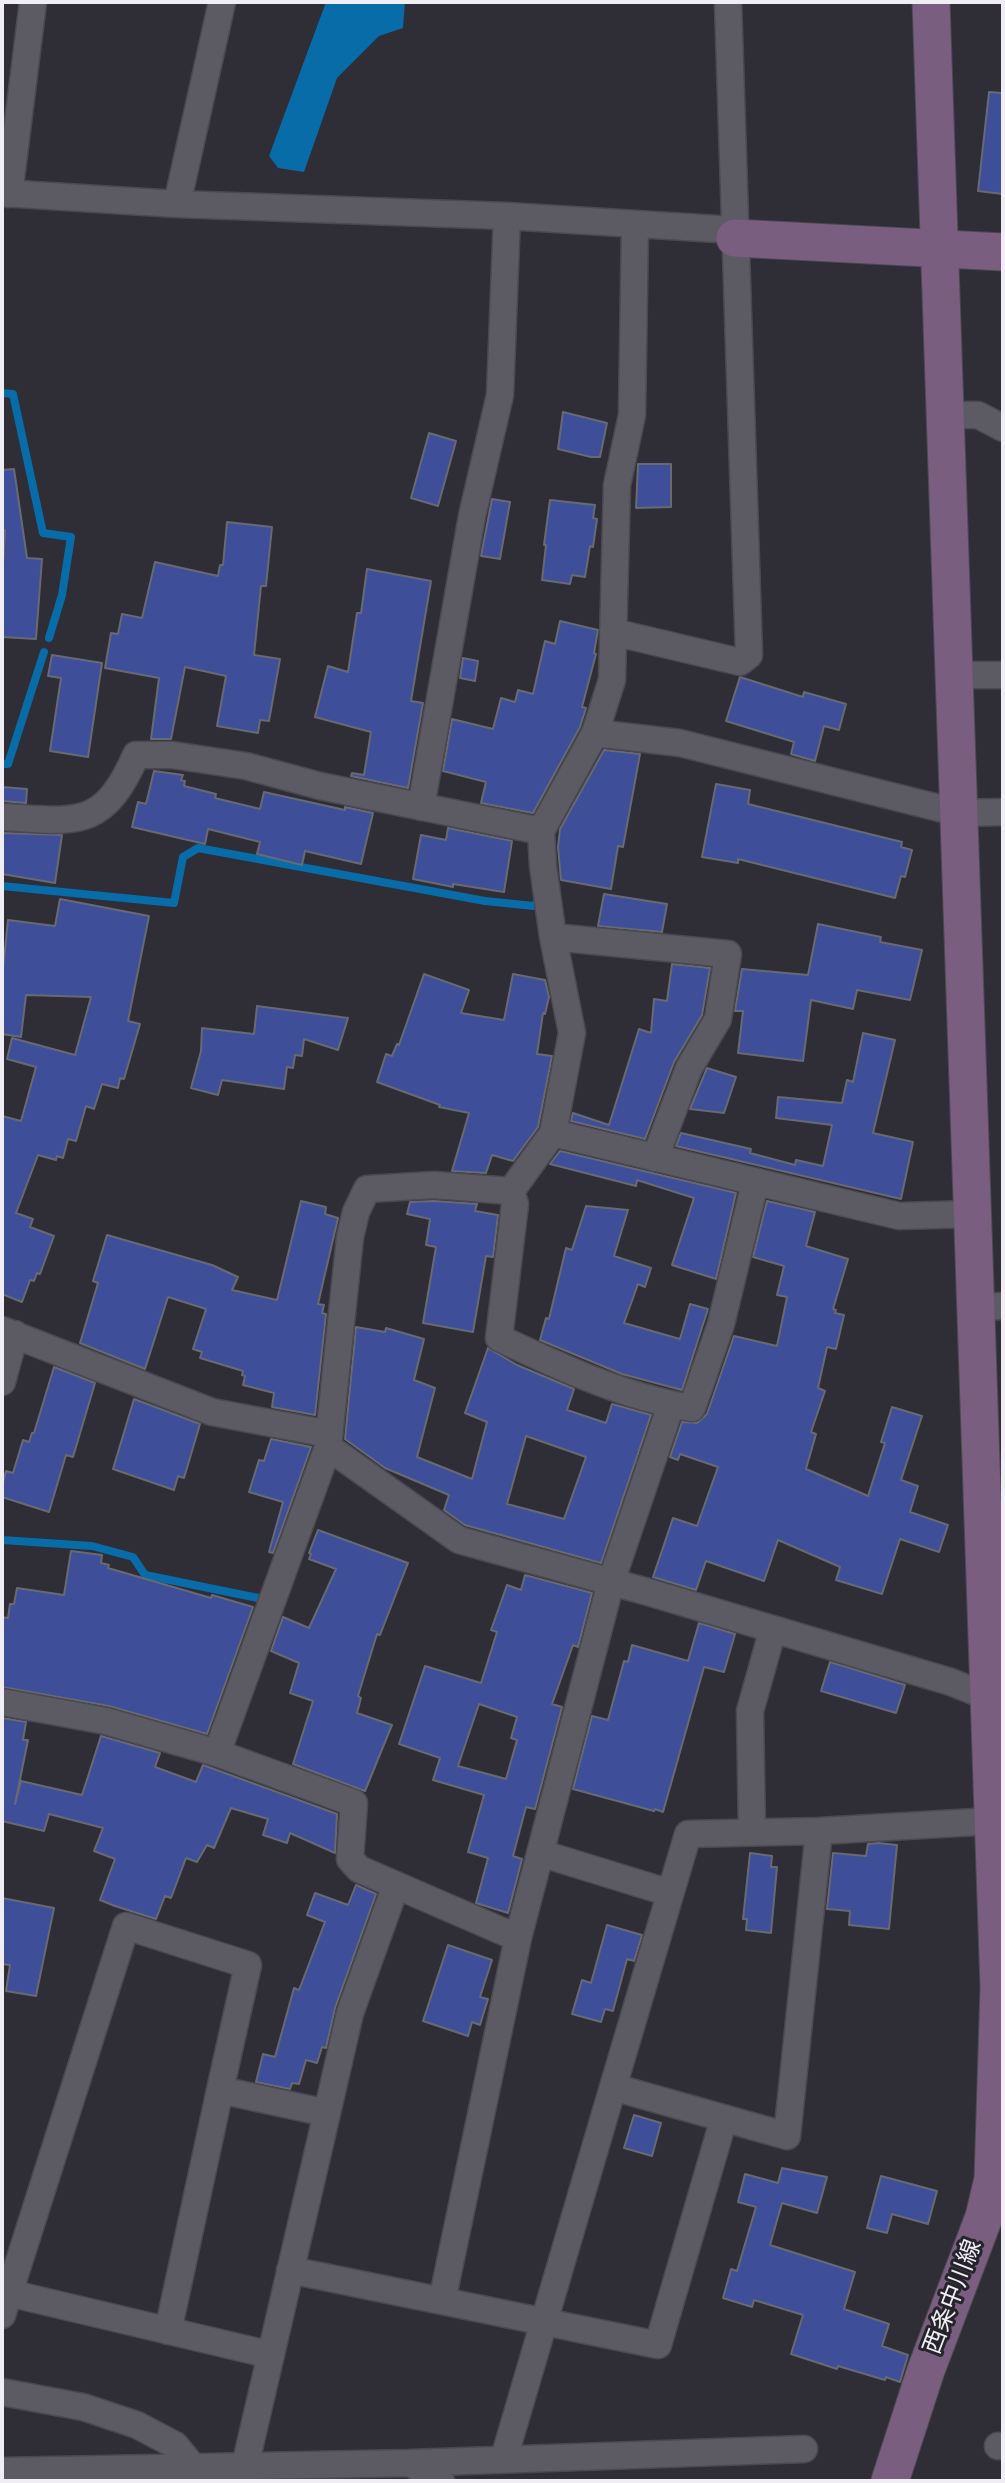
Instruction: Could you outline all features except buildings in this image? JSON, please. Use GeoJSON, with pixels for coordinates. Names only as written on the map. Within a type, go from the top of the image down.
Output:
{"type":"FeatureCollection","features":[{"type":"Feature","properties":{"kind":"street"},"geometry":{"type":"LineString","coordinates":[[33,2],[5,194],[177,204],[507,216],[1003,252]]}},
{"type":"Feature","properties":{"kind":"street"},"geometry":{"type":"LineString","coordinates":[[177,204],[222,2]]}},
{"type":"Feature","properties":{"kind":"street"},"geometry":{"type":"LineString","coordinates":[[613,632],[740,662],[749,655],[728,2]]}},
{"type":"Feature","properties":{"kind":"street","name":"西条中川線"},"geometry":{"type":"LineString","coordinates":[[890,2481],[926,2370],[984,2217],[993,2179],[1001,1987],[993,1821],[997,1700],[990,1307],[972,1214],[931,2]]}},
{"type":"Feature","properties":{"kind":"street"},"geometry":{"type":"LineString","coordinates":[[421,807],[472,516],[500,395],[507,216]]}},
{"type":"Feature","properties":{"kind":"street"},"geometry":{"type":"LineString","coordinates":[[511,1191],[553,1133],[572,1033],[542,866],[541,831],[595,733],[612,680],[617,485],[632,415],[635,224]]}},
{"type":"Feature","properties":{"kind":"street"},"geometry":{"type":"LineString","coordinates":[[945,415],[978,415],[1003,428]]}},
{"type":"Feature","properties":{"kind":"street"},"geometry":{"type":"LineString","coordinates":[[954,675],[1003,676]]}},
{"type":"Feature","properties":{"kind":"street"},"geometry":{"type":"LineString","coordinates":[[595,733],[680,743],[959,813],[1003,812]]}},
{"type":"Feature","properties":{"kind":"street"},"geometry":{"type":"LineString","coordinates":[[2,817],[75,820],[104,807],[116,793],[136,755],[172,755],[246,766],[320,786],[541,831]]}},
{"type":"Feature","properties":{"kind":"street"},"geometry":{"type":"LineString","coordinates":[[553,937],[728,954],[718,1019],[689,1068],[655,1158]]}},
{"type":"Feature","properties":{"kind":"street"},"geometry":{"type":"LineString","coordinates":[[553,1133],[899,1216],[972,1214]]}},
{"type":"Feature","properties":{"kind":"street"},"geometry":{"type":"LineString","coordinates":[[511,1191],[515,1203],[499,1338],[563,1369],[671,1405],[692,1408],[721,1324],[755,1183]]}},
{"type":"Feature","properties":{"kind":"street"},"geometry":{"type":"LineString","coordinates":[[217,1753],[328,1441],[350,1237],[356,1212],[366,1189],[434,1185],[511,1191]]}},
{"type":"Feature","properties":{"kind":"street"},"geometry":{"type":"LineString","coordinates":[[2,1382],[8,1332],[212,1412],[328,1441],[459,1540],[773,1629],[951,1682],[997,1700]]}},
{"type":"Feature","properties":{"kind":"street"},"geometry":{"type":"LineString","coordinates":[[442,2301],[518,1938],[611,1582],[671,1405]]}},
{"type":"Feature","properties":{"kind":"street"},"geometry":{"type":"LineString","coordinates":[[752,1832],[750,1711],[773,1629]]}},
{"type":"Feature","properties":{"kind":"street"},"geometry":{"type":"LineString","coordinates":[[2,1702],[106,1721],[217,1753],[354,1803],[350,1859],[359,1868],[518,1938]]}},
{"type":"Feature","properties":{"kind":"street"},"geometry":{"type":"LineString","coordinates":[[504,2458],[688,1834],[819,1831],[993,1821]]}},
{"type":"Feature","properties":{"kind":"street"},"geometry":{"type":"LineString","coordinates":[[613,2087],[787,2136],[819,1831]]}},
{"type":"Feature","properties":{"kind":"street"},"geometry":{"type":"LineString","coordinates":[[540,1853],[670,1893]]}},
{"type":"Feature","properties":{"kind":"street"},"geometry":{"type":"LineString","coordinates":[[244,2466],[350,2013],[396,1885]]}},
{"type":"Feature","properties":{"kind":"street"},"geometry":{"type":"LineString","coordinates":[[168,2331],[248,1965],[126,1926],[6,2304],[168,2331],[271,2355]]}},
{"type":"Feature","properties":{"kind":"street"},"geometry":{"type":"LineString","coordinates":[[220,2090],[327,2113]]}},
{"type":"Feature","properties":{"kind":"street"},"geometry":{"type":"LineString","coordinates":[[290,2270],[658,2345],[724,2118]]}},
{"type":"Feature","properties":{"kind":"street"},"geometry":{"type":"LineString","coordinates":[[2,2392],[83,2407],[137,2425],[175,2445],[193,2467]]}},
{"type":"Feature","properties":{"kind":"street"},"geometry":{"type":"LineString","coordinates":[[2,2471],[410,2463],[804,2449]]}},
{"type":"Feature","properties":{"kind":"street"},"geometry":{"type":"LineString","coordinates":[[410,2463],[441,2481]]}},
{"type":"Feature","properties":{"kind":"water"},"geometry":{"type":"Polygon","coordinates":[[[326,2],[405,2],[403,28],[379,36],[337,78],[304,172],[278,168],[269,156],[326,2]]]}},
{"type":"Feature","properties":{"kind":"waterway"},"geometry":{"type":"LineString","coordinates":[[2,393],[13,394],[43,533],[71,537],[62,595],[49,638]]}},
{"type":"Feature","properties":{"kind":"waterway"},"geometry":{"type":"LineString","coordinates":[[2,764],[8,764],[44,652]]}},
{"type":"Feature","properties":{"kind":"waterway"},"geometry":{"type":"LineString","coordinates":[[2,886],[174,903],[183,857],[198,848],[485,901],[534,906],[537,897]]}},
{"type":"Feature","properties":{"kind":"waterway"},"geometry":{"type":"LineString","coordinates":[[2,1540],[92,1546],[133,1557],[145,1575],[263,1599]]}}]}
